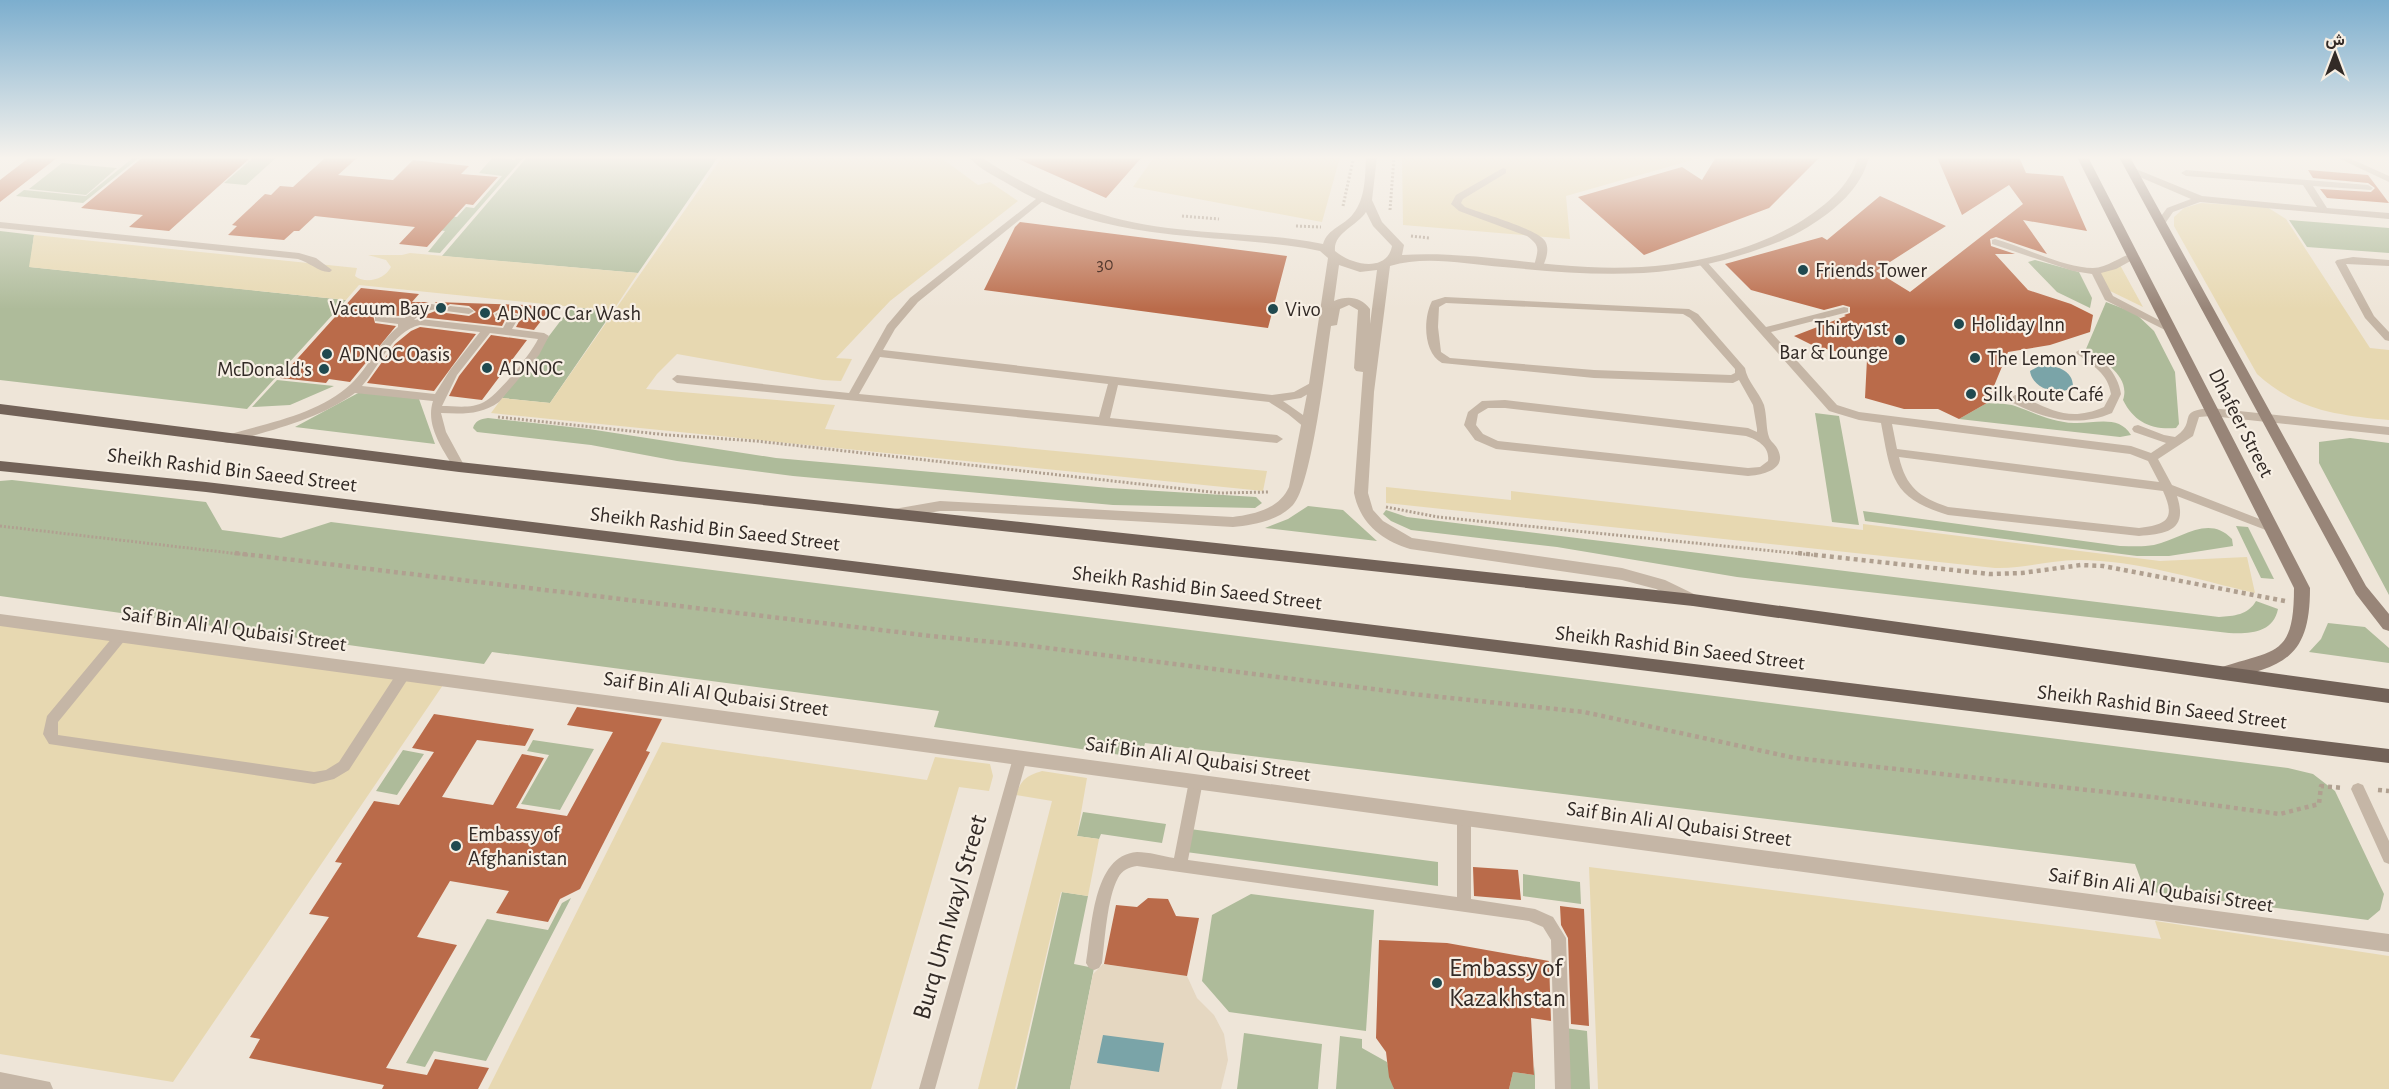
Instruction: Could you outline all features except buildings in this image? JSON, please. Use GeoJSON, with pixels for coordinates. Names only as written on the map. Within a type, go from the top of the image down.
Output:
{"type":"FeatureCollection","features":[{"type":"Feature","properties":{"kind":"main road","name":"Dhafeer Street"},"geometry":{"type":"LineString","coordinates":[[2108,208],[2302,588],[2303,605],[2300,630],[2290,647],[2273,661],[2224,673]]}},
{"type":"Feature","properties":{"kind":"main road","name":"Dhafeer Street"},"geometry":{"type":"LineString","coordinates":[[2152,208],[2361,590],[2389,625]]}},
{"type":"Feature","properties":{"kind":"main road","name":"Sheikh Rashid Bin Saeed Street"},"geometry":{"type":"LineString","coordinates":[[0,409],[459,467],[1694,600],[2389,696]]}},
{"type":"Feature","properties":{"kind":"main road","name":"Sheikh Rashid Bin Saeed Street"},"geometry":{"type":"LineString","coordinates":[[0,466],[218,488],[2389,756]]}},
{"type":"Feature","properties":{"kind":"street"},"geometry":{"type":"LineString","coordinates":[[1070,208],[1104,219],[1176,233],[1293,242],[1331,254],[1346,264],[1360,268],[1429,257],[1589,271],[1634,271],[1703,263],[1764,244],[1798,228],[1827,208]]}},
{"type":"Feature","properties":{"kind":"street"},"geometry":{"type":"LineString","coordinates":[[899,513],[940,506],[961,506],[1233,522],[1269,514],[1294,494],[1316,384],[1331,254],[1328,246],[1331,237],[1352,222],[1362,208]]}},
{"type":"Feature","properties":{"kind":"street"},"geometry":{"type":"LineString","coordinates":[[1370,208],[1374,219],[1398,244],[1396,256],[1387,263],[1367,392],[1361,493],[1363,504],[1372,520],[1380,527],[1410,543],[1622,574],[1660,584],[1694,600]]}},
{"type":"Feature","properties":{"kind":"street"},"geometry":{"type":"LineString","coordinates":[[1316,384],[1324,377],[1327,369],[1334,307],[1341,302],[1352,302],[1364,309],[1361,369],[1367,392]]}},
{"type":"Feature","properties":{"kind":"street","name":"Saif Bin Ali Al Qubaisi Street"},"geometry":{"type":"LineString","coordinates":[[0,620],[2389,943]]}},
{"type":"Feature","properties":{"kind":"street"},"geometry":{"type":"LineString","coordinates":[[0,1082],[43,1089]]}},
{"type":"Feature","properties":{"kind":"lane"},"geometry":{"type":"LineString","coordinates":[[852,397],[874,353],[891,327],[914,300],[1029,208]]}},
{"type":"Feature","properties":{"kind":"lane"},"geometry":{"type":"LineString","coordinates":[[1462,208],[1536,237],[1543,250],[1539,266]]}},
{"type":"Feature","properties":{"kind":"lane"},"geometry":{"type":"LineString","coordinates":[[2161,223],[2172,208]]}},
{"type":"Feature","properties":{"kind":"lane"},"geometry":{"type":"LineString","coordinates":[[2299,208],[2389,216]]}},
{"type":"Feature","properties":{"kind":"lane"},"geometry":{"type":"LineString","coordinates":[[0,225],[299,256],[313,260],[327,270]]}},
{"type":"Feature","properties":{"kind":"lane"},"geometry":{"type":"LineString","coordinates":[[1995,242],[2076,269],[2096,272],[2110,270],[2133,256]]}},
{"type":"Feature","properties":{"kind":"lane"},"geometry":{"type":"LineString","coordinates":[[2389,263],[2353,260],[2340,262],[2370,318],[2389,338]]}},
{"type":"Feature","properties":{"kind":"lane"},"geometry":{"type":"LineString","coordinates":[[1703,263],[1833,408],[1850,415],[1886,420],[2120,447],[2154,457]]}},
{"type":"Feature","properties":{"kind":"lane"},"geometry":{"type":"LineString","coordinates":[[2096,272],[2109,298],[2169,328]]}},
{"type":"Feature","properties":{"kind":"lane"},"geometry":{"type":"LineString","coordinates":[[1741,375],[1733,379],[1617,375],[1448,361],[1441,358],[1435,349],[1432,309],[1436,303],[1450,300],[1685,311],[1694,316],[1740,368],[1741,375],[1753,392],[1761,410],[1763,438],[1773,448],[1776,459],[1770,468],[1764,471],[1748,472],[1496,445],[1479,437],[1470,425],[1470,418],[1478,407],[1486,404],[1505,404],[1740,430],[1763,438]]}},
{"type":"Feature","properties":{"kind":"lane"},"geometry":{"type":"LineString","coordinates":[[228,439],[316,410],[352,389],[418,309],[432,307]]}},
{"type":"Feature","properties":{"kind":"lane"},"geometry":{"type":"LineString","coordinates":[[450,309],[469,311]]}},
{"type":"Feature","properties":{"kind":"lane"},"geometry":{"type":"LineString","coordinates":[[1764,331],[1844,310]]}},
{"type":"Feature","properties":{"kind":"lane"},"geometry":{"type":"LineString","coordinates":[[500,314],[514,317],[506,331]]}},
{"type":"Feature","properties":{"kind":"lane"},"geometry":{"type":"LineString","coordinates":[[352,389],[477,410],[497,400],[544,339],[542,335],[420,322],[404,324],[379,319]]}},
{"type":"Feature","properties":{"kind":"lane"},"geometry":{"type":"LineString","coordinates":[[459,467],[437,424],[436,404],[488,329]]}},
{"type":"Feature","properties":{"kind":"lane"},"geometry":{"type":"LineString","coordinates":[[2015,399],[2034,409],[2066,417],[2085,417],[2108,410],[2116,394],[2112,379],[2099,364],[2081,352]]}},
{"type":"Feature","properties":{"kind":"lane"},"geometry":{"type":"LineString","coordinates":[[874,353],[1272,399],[1297,395],[1316,384]]}},
{"type":"Feature","properties":{"kind":"lane"},"geometry":{"type":"LineString","coordinates":[[677,379],[1277,439]]}},
{"type":"Feature","properties":{"kind":"lane"},"geometry":{"type":"LineString","coordinates":[[1104,420],[1114,381]]}},
{"type":"Feature","properties":{"kind":"lane"},"geometry":{"type":"LineString","coordinates":[[1272,399],[1309,425]]}},
{"type":"Feature","properties":{"kind":"lane"},"geometry":{"type":"LineString","coordinates":[[2154,457],[2189,433],[2195,413],[2211,412],[2267,417],[2389,431]]}},
{"type":"Feature","properties":{"kind":"lane"},"geometry":{"type":"LineString","coordinates":[[1886,420],[1900,481],[1906,491],[1925,504],[1948,511],[2155,532],[2168,528],[2175,521],[2177,511],[2154,457],[2138,429],[2162,439],[2178,441]]}},
{"type":"Feature","properties":{"kind":"lane"},"geometry":{"type":"LineString","coordinates":[[1893,452],[2166,487],[2271,528]]}},
{"type":"Feature","properties":{"kind":"lane"},"geometry":{"type":"LineString","coordinates":[[121,636],[52,720],[50,734],[54,740],[291,775],[321,777],[336,771],[350,759],[404,674]]}},
{"type":"Feature","properties":{"kind":"lane","name":"Burq Um Iwayl Street"},"geometry":{"type":"LineString","coordinates":[[927,1089],[1020,758]]}},
{"type":"Feature","properties":{"kind":"lane"},"geometry":{"type":"LineString","coordinates":[[1180,864],[1196,781]]}},
{"type":"Feature","properties":{"kind":"lane"},"geometry":{"type":"LineString","coordinates":[[2358,789],[2389,857]]}},
{"type":"Feature","properties":{"kind":"lane"},"geometry":{"type":"LineString","coordinates":[[1464,818],[1464,904]]}},
{"type":"Feature","properties":{"kind":"lane"},"geometry":{"type":"LineString","coordinates":[[1094,963],[1109,881],[1118,866],[1137,859],[1530,914],[1548,922],[1554,929],[1559,945],[1563,1089]]}},
{"type":"Feature","properties":{"kind":"path"},"geometry":{"type":"LineString","coordinates":[[1342,213],[1343,208]]}},
{"type":"Feature","properties":{"kind":"path"},"geometry":{"type":"LineString","coordinates":[[1181,216],[1227,220]]}},
{"type":"Feature","properties":{"kind":"path"},"geometry":{"type":"LineString","coordinates":[[1296,226],[1327,227]]}},
{"type":"Feature","properties":{"kind":"path"},"geometry":{"type":"LineString","coordinates":[[1403,235],[1429,238]]}},
{"type":"Feature","properties":{"kind":"path"},"geometry":{"type":"LineString","coordinates":[[494,417],[668,435],[756,441],[1221,493],[1294,494]]}},
{"type":"Feature","properties":{"kind":"path"},"geometry":{"type":"LineString","coordinates":[[1363,504],[1377,504],[1438,517],[1989,574],[2022,573],[2081,565],[2103,566],[2303,605]]}},
{"type":"Feature","properties":{"kind":"path"},"geometry":{"type":"LineString","coordinates":[[0,526],[919,635],[1024,645],[1412,694],[1584,712],[1795,758],[2280,814],[2319,804],[2321,786],[2389,791]]}},
{"type":"Feature","properties":{"kind":"green space"},"geometry":{"type":"Polygon","coordinates":[[[465,208],[480,208],[440,253],[428,252],[445,231],[432,229],[444,216],[457,217],[465,208]]]}},
{"type":"Feature","properties":{"kind":"green space"},"geometry":{"type":"Polygon","coordinates":[[[483,208],[683,208],[638,273],[442,256],[483,208]]]}},
{"type":"Feature","properties":{"kind":"green space"},"geometry":{"type":"Polygon","coordinates":[[[2289,220],[2389,228],[2389,253],[2307,247],[2289,220]]]}},
{"type":"Feature","properties":{"kind":"green space"},"geometry":{"type":"Polygon","coordinates":[[[0,231],[34,235],[30,267],[346,300],[247,409],[0,380],[0,231]]]}},
{"type":"Feature","properties":{"kind":"green space"},"geometry":{"type":"Polygon","coordinates":[[[2035,260],[2079,272],[2092,298],[2090,308],[2057,292],[2028,262],[2035,260]]]}},
{"type":"Feature","properties":{"kind":"green space"},"geometry":{"type":"Polygon","coordinates":[[[2106,302],[2135,313],[2154,331],[2175,372],[2179,424],[2176,428],[2151,426],[2132,414],[2123,400],[2123,384],[2119,376],[2086,349],[2106,302]]]}},
{"type":"Feature","properties":{"kind":"green space"},"geometry":{"type":"Polygon","coordinates":[[[571,307],[613,311],[550,403],[502,398],[571,307]]]}},
{"type":"Feature","properties":{"kind":"green space"},"geometry":{"type":"Polygon","coordinates":[[[277,380],[334,386],[290,405],[252,407],[277,380]]]}},
{"type":"Feature","properties":{"kind":"green space"},"geometry":{"type":"Polygon","coordinates":[[[360,392],[419,399],[435,444],[295,427],[360,392]]]}},
{"type":"Feature","properties":{"kind":"green space"},"geometry":{"type":"Polygon","coordinates":[[[1987,403],[2012,405],[2058,421],[2113,422],[2126,428],[2131,435],[2120,437],[1959,419],[1987,403]]]}},
{"type":"Feature","properties":{"kind":"green space"},"geometry":{"type":"Polygon","coordinates":[[[1815,413],[1839,416],[1859,525],[1832,522],[1815,413]]]}},
{"type":"Feature","properties":{"kind":"green space"},"geometry":{"type":"Polygon","coordinates":[[[488,418],[589,429],[776,458],[1109,488],[1256,497],[1262,503],[1255,508],[1113,505],[793,476],[677,461],[591,445],[477,432],[473,428],[478,421],[488,418]]]}},
{"type":"Feature","properties":{"kind":"green space"},"geometry":{"type":"Polygon","coordinates":[[[2350,438],[2389,443],[2389,595],[2319,463],[2319,442],[2350,438]]]}},
{"type":"Feature","properties":{"kind":"green space"},"geometry":{"type":"Polygon","coordinates":[[[12,480],[206,502],[222,530],[281,538],[331,522],[2288,768],[2313,774],[2335,791],[2384,894],[2380,910],[2368,920],[2145,891],[2135,864],[1145,743],[1141,758],[934,727],[939,711],[492,652],[484,664],[0,596],[0,481],[12,480]]]}},
{"type":"Feature","properties":{"kind":"green space"},"geometry":{"type":"Polygon","coordinates":[[[1308,506],[1343,510],[1377,541],[1265,528],[1288,519],[1308,506]]]}},
{"type":"Feature","properties":{"kind":"green space"},"geometry":{"type":"Polygon","coordinates":[[[1386,510],[1407,517],[2219,617],[2245,612],[2256,601],[2278,609],[2271,623],[2260,630],[2229,633],[1737,577],[1557,547],[1411,530],[1391,521],[1383,514],[1386,510]]]}},
{"type":"Feature","properties":{"kind":"green space"},"geometry":{"type":"Polygon","coordinates":[[[1863,511],[2120,546],[2154,545],[2204,528],[2223,532],[2232,539],[2233,546],[2169,556],[2137,556],[1865,521],[1863,511]]]}},
{"type":"Feature","properties":{"kind":"green space"},"geometry":{"type":"Polygon","coordinates":[[[2236,526],[2248,527],[2274,579],[2261,578],[2236,526]]]}},
{"type":"Feature","properties":{"kind":"green space"},"geometry":{"type":"Polygon","coordinates":[[[2328,623],[2365,627],[2389,648],[2389,663],[2309,652],[2321,639],[2328,623]]]}},
{"type":"Feature","properties":{"kind":"green space"},"geometry":{"type":"Polygon","coordinates":[[[533,740],[594,749],[560,810],[521,804],[549,755],[527,751],[533,740]]]}},
{"type":"Feature","properties":{"kind":"green space"},"geometry":{"type":"Polygon","coordinates":[[[403,750],[424,754],[397,795],[376,791],[403,750]]]}},
{"type":"Feature","properties":{"kind":"green space"},"geometry":{"type":"Polygon","coordinates":[[[1083,812],[1166,824],[1162,843],[1101,834],[1099,839],[1077,836],[1083,812]]]}},
{"type":"Feature","properties":{"kind":"green space"},"geometry":{"type":"Polygon","coordinates":[[[1190,829],[1438,862],[1438,886],[1186,852],[1190,829]]]}},
{"type":"Feature","properties":{"kind":"green space"},"geometry":{"type":"Polygon","coordinates":[[[1523,874],[1580,882],[1581,904],[1523,896],[1523,874]]]}},
{"type":"Feature","properties":{"kind":"green space"},"geometry":{"type":"Polygon","coordinates":[[[1062,892],[1088,896],[1074,964],[1094,968],[1070,1089],[1017,1089],[1062,892]]]}},
{"type":"Feature","properties":{"kind":"green space"},"geometry":{"type":"Polygon","coordinates":[[[1251,894],[1374,910],[1366,1031],[1229,1012],[1202,981],[1212,915],[1251,894]]]}},
{"type":"Feature","properties":{"kind":"green space"},"geometry":{"type":"Polygon","coordinates":[[[571,898],[486,1061],[434,1051],[425,1067],[406,1063],[487,919],[548,930],[562,903],[571,898]]]}},
{"type":"Feature","properties":{"kind":"green space"},"geometry":{"type":"Polygon","coordinates":[[[1565,1028],[1587,1031],[1590,1089],[1567,1089],[1565,1028]]]}},
{"type":"Feature","properties":{"kind":"green space"},"geometry":{"type":"Polygon","coordinates":[[[1244,1033],[1322,1044],[1318,1089],[1237,1089],[1244,1033]]]}},
{"type":"Feature","properties":{"kind":"green space"},"geometry":{"type":"Polygon","coordinates":[[[1340,1036],[1362,1039],[1362,1048],[1387,1062],[1394,1089],[1336,1089],[1340,1036]]]}},
{"type":"Feature","properties":{"kind":"green space"},"geometry":{"type":"Polygon","coordinates":[[[1535,1066],[1535,1089],[1509,1089],[1513,1072],[1534,1075],[1535,1066]]]}},
{"type":"Feature","properties":{"kind":"sand"},"geometry":{"type":"Polygon","coordinates":[[[686,208],[1009,208],[890,301],[836,358],[852,359],[841,381],[823,380],[677,354],[646,389],[835,405],[825,429],[1267,471],[1263,491],[491,413],[502,398],[550,403],[686,208]]]}},
{"type":"Feature","properties":{"kind":"sand"},"geometry":{"type":"Polygon","coordinates":[[[1245,208],[1326,208],[1322,222],[1245,208]]]}},
{"type":"Feature","properties":{"kind":"sand"},"geometry":{"type":"Polygon","coordinates":[[[1403,208],[1567,208],[1570,239],[1403,225],[1403,208]]]}},
{"type":"Feature","properties":{"kind":"sand"},"geometry":{"type":"Polygon","coordinates":[[[2184,208],[2268,208],[2286,219],[2370,348],[2389,350],[2389,420],[2319,409],[2288,396],[2257,374],[2174,226],[2174,217],[2184,208]]]}},
{"type":"Feature","properties":{"kind":"sand"},"geometry":{"type":"Polygon","coordinates":[[[34,235],[357,268],[355,276],[364,280],[380,277],[391,267],[386,260],[368,255],[410,253],[638,273],[613,311],[359,285],[346,300],[29,267],[34,235]]]}},
{"type":"Feature","properties":{"kind":"sand"},"geometry":{"type":"Polygon","coordinates":[[[2120,265],[2143,307],[2108,290],[2099,272],[2120,265]]]}},
{"type":"Feature","properties":{"kind":"sand"},"geometry":{"type":"Polygon","coordinates":[[[1386,487],[1511,500],[1511,491],[1863,530],[1863,524],[2160,561],[2247,557],[2255,593],[2123,563],[2068,560],[1995,568],[1386,503],[1386,487]]]}},
{"type":"Feature","properties":{"kind":"sand"},"geometry":{"type":"Polygon","coordinates":[[[0,623],[443,685],[173,1082],[0,1054],[0,623]]]}},
{"type":"Feature","properties":{"kind":"sand"},"geometry":{"type":"Polygon","coordinates":[[[662,742],[927,780],[935,757],[990,764],[993,776],[989,791],[959,787],[871,1089],[488,1089],[662,742]]]}},
{"type":"Feature","properties":{"kind":"sand"},"geometry":{"type":"Polygon","coordinates":[[[1042,771],[1087,778],[1077,836],[1099,839],[1088,896],[1061,892],[1015,1089],[978,1089],[1052,801],[1016,795],[1025,779],[1042,771]]]}},
{"type":"Feature","properties":{"kind":"sand"},"geometry":{"type":"Polygon","coordinates":[[[1589,867],[2161,939],[2155,921],[2389,956],[2389,1089],[1598,1089],[1589,867]]]}},
{"type":"Feature","properties":{"kind":"shaded area"},"geometry":{"type":"Polygon","coordinates":[[[1103,964],[1187,976],[1197,998],[1214,1015],[1224,1034],[1228,1060],[1221,1089],[1070,1089],[1093,974],[1103,964]]]}},
{"type":"Feature","properties":{"kind":"water"},"geometry":{"type":"Polygon","coordinates":[[[2041,365],[2057,367],[2067,372],[2073,386],[2062,391],[2041,387],[2036,383],[2030,371],[2041,365]]]}},
{"type":"Feature","properties":{"kind":"water"},"geometry":{"type":"Polygon","coordinates":[[[1103,1035],[1164,1043],[1159,1072],[1097,1063],[1103,1035]]]}},
{"type":"Feature","properties":{"kind":"place","name":"Friends Tower"},"geometry":{"type":"Point","coordinates":[1803,270]}},
{"type":"Feature","properties":{"kind":"place","name":"Vacuum Bay"},"geometry":{"type":"Point","coordinates":[441,308]}},
{"type":"Feature","properties":{"kind":"place","name":"Vivo"},"geometry":{"type":"Point","coordinates":[1273,309]}},
{"type":"Feature","properties":{"kind":"place","name":"ADNOC Car Wash"},"geometry":{"type":"Point","coordinates":[485,313]}},
{"type":"Feature","properties":{"kind":"place","name":"Holiday Inn"},"geometry":{"type":"Point","coordinates":[1959,324]}},
{"type":"Feature","properties":{"kind":"place","name":"Thirty 1st Bar & Lounge"},"geometry":{"type":"Point","coordinates":[1900,340]}},
{"type":"Feature","properties":{"kind":"place","name":"ADNOC Oasis"},"geometry":{"type":"Point","coordinates":[327,354]}},
{"type":"Feature","properties":{"kind":"place","name":"The Lemon Tree"},"geometry":{"type":"Point","coordinates":[1975,358]}},
{"type":"Feature","properties":{"kind":"place","name":"ADNOC"},"geometry":{"type":"Point","coordinates":[487,368]}},
{"type":"Feature","properties":{"kind":"place","name":"McDonald's"},"geometry":{"type":"Point","coordinates":[324,369]}},
{"type":"Feature","properties":{"kind":"place","name":"Silk Route Café"},"geometry":{"type":"Point","coordinates":[1971,394]}},
{"type":"Feature","properties":{"kind":"place","name":"Embassy of Afghanistan"},"geometry":{"type":"Point","coordinates":[456,846]}},
{"type":"Feature","properties":{"kind":"place","name":"Embassy of Kazakhstan"},"geometry":{"type":"Point","coordinates":[1437,983]}}]}
